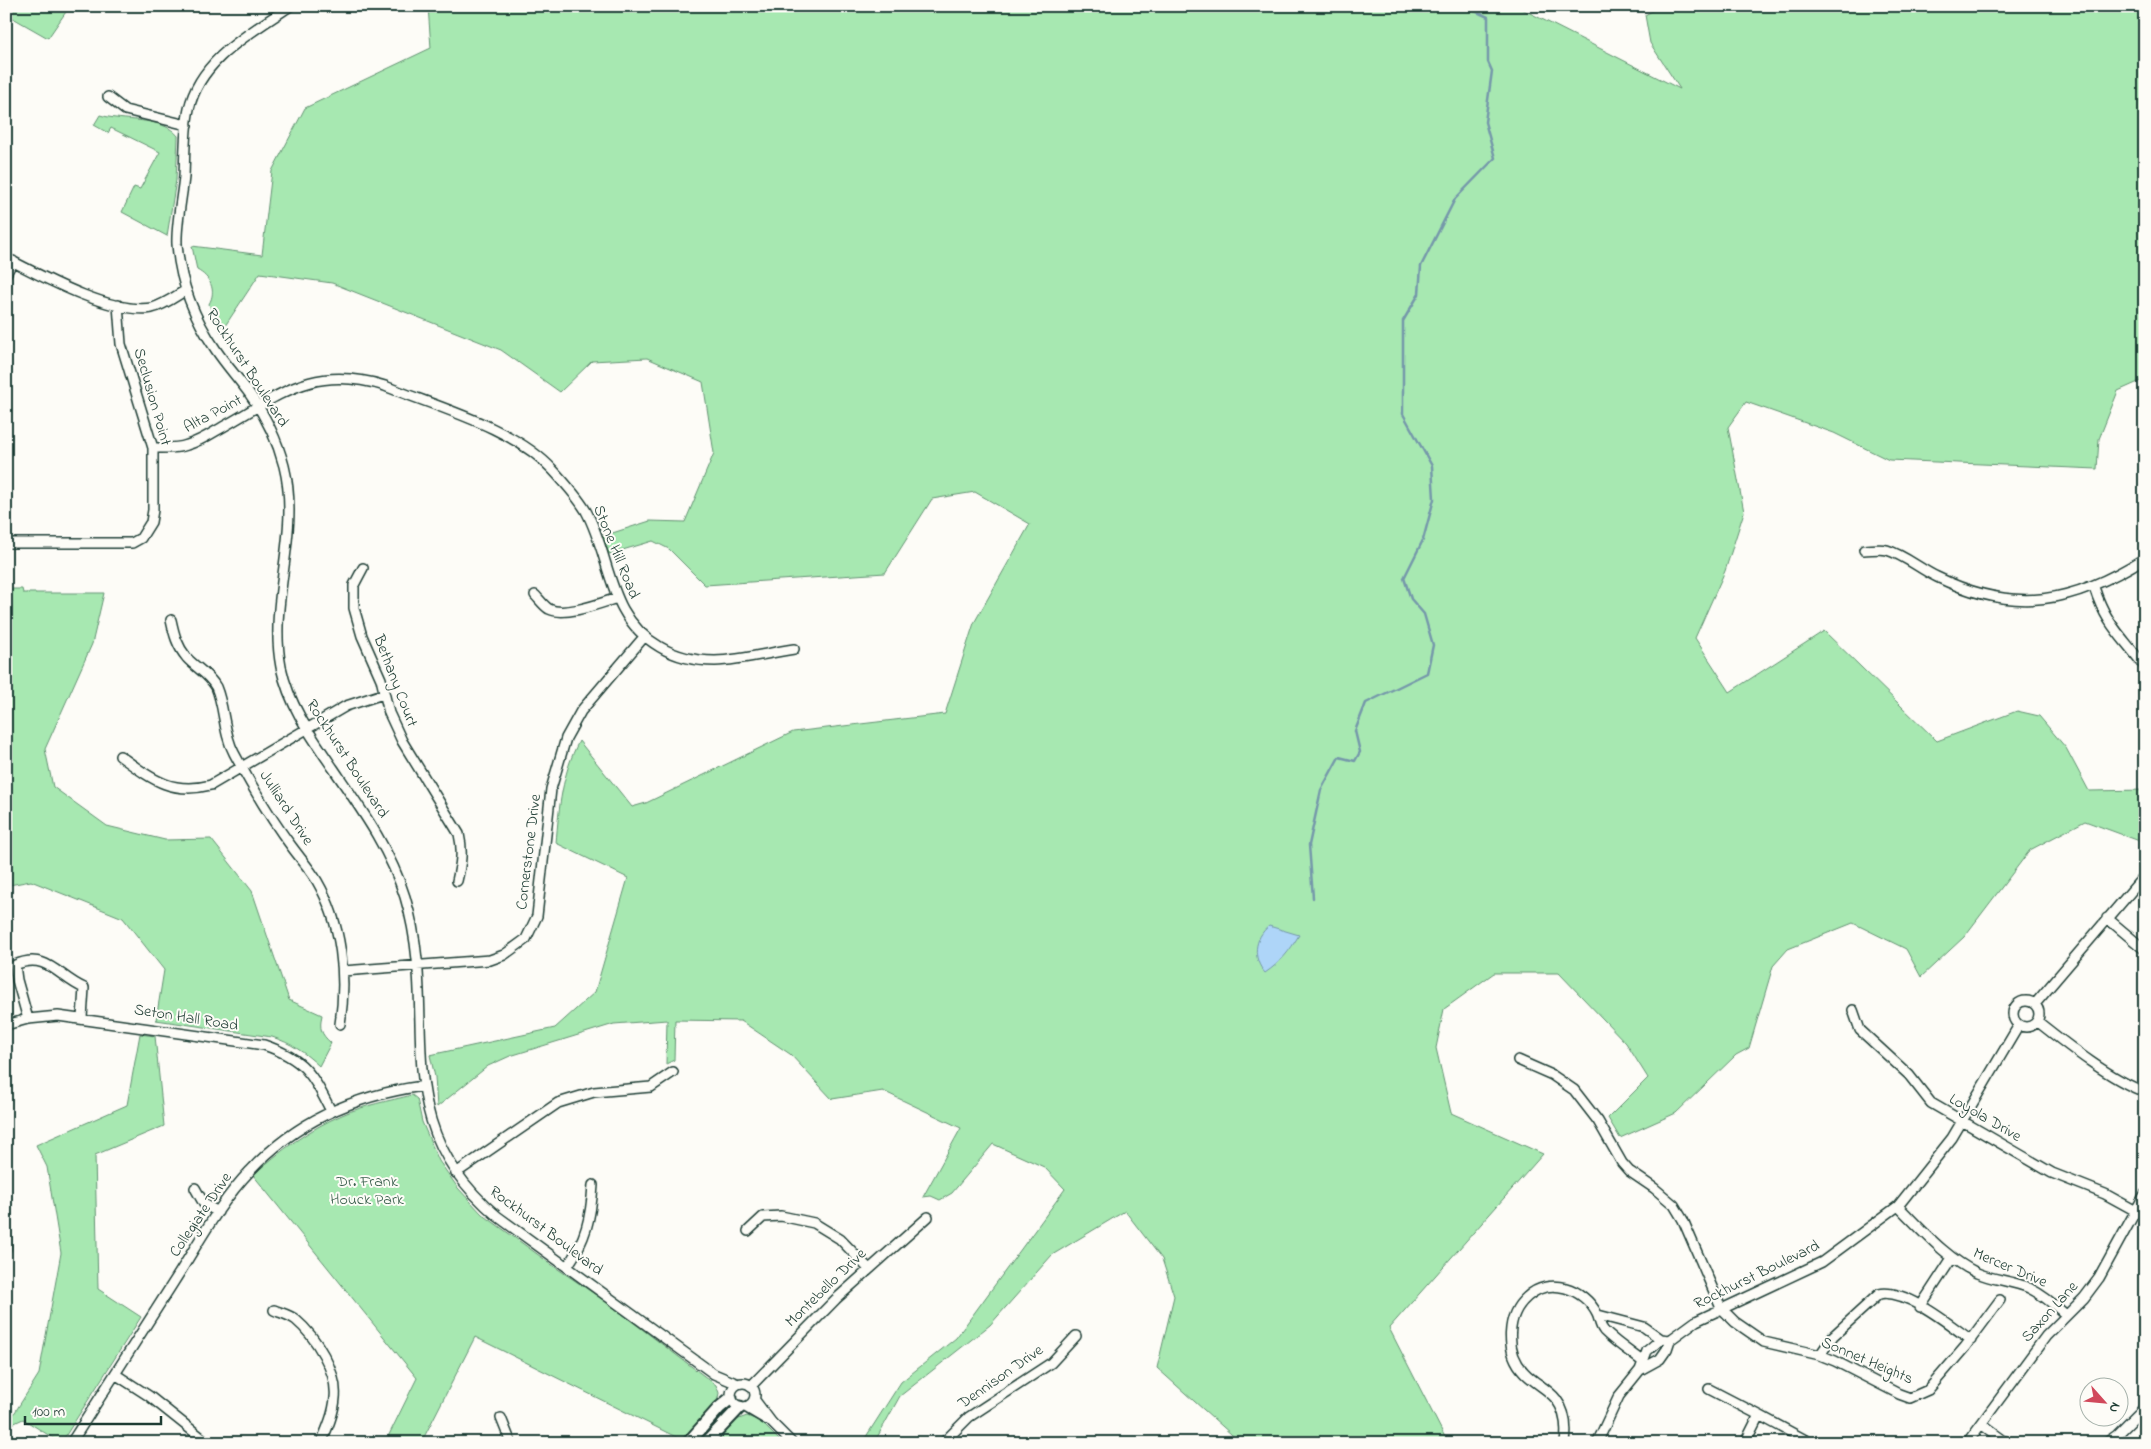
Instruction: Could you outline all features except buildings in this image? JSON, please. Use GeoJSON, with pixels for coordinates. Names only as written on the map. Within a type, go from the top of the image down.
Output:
{"type":"FeatureCollection","features":[{"type":"Feature","properties":{"kind":"street","name":"Rockhurst Boulevard"},"geometry":{"type":"LineString","coordinates":[[290,6],[228,50],[208,70],[193,96],[187,125],[182,205],[177,242],[191,308],[207,336],[257,407],[275,438],[285,470],[288,490],[289,525],[278,619],[278,644],[286,686],[307,730],[382,843],[404,896],[414,937],[423,1086],[428,1113],[436,1135],[456,1173],[478,1199],[492,1211],[714,1374],[738,1384]]}},
{"type":"Feature","properties":{"kind":"street"},"geometry":{"type":"LineString","coordinates":[[108,97],[125,110],[187,125]]}},
{"type":"Feature","properties":{"kind":"street"},"geometry":{"type":"LineString","coordinates":[[6,274],[10,260],[84,295],[118,305],[152,308],[186,290]]}},
{"type":"Feature","properties":{"kind":"street","name":"Seclusion Point"},"geometry":{"type":"LineString","coordinates":[[6,543],[132,543],[142,538],[148,531],[154,510],[153,448],[121,344],[118,305]]}},
{"type":"Feature","properties":{"kind":"street","name":"Stone Hill Road"},"geometry":{"type":"LineString","coordinates":[[257,407],[283,391],[300,384],[335,377],[353,378],[385,386],[492,428],[533,452],[552,468],[577,497],[586,512],[617,598],[626,617],[644,637],[673,654],[703,660],[716,661],[794,649]]}},
{"type":"Feature","properties":{"kind":"street","name":"Alta Point"},"geometry":{"type":"LineString","coordinates":[[153,448],[179,447],[196,442],[257,407]]}},
{"type":"Feature","properties":{"kind":"street"},"geometry":{"type":"LineString","coordinates":[[1864,550],[1886,549],[1952,585],[1997,597],[2054,598],[2094,587],[2145,558]]}},
{"type":"Feature","properties":{"kind":"street","name":"Bethany Court"},"geometry":{"type":"LineString","coordinates":[[363,568],[354,585],[354,608],[362,636],[381,679],[383,694],[393,724],[459,834],[462,860],[457,881]]}},
{"type":"Feature","properties":{"kind":"street"},"geometry":{"type":"LineString","coordinates":[[2094,587],[2100,608],[2108,622],[2145,667]]}},
{"type":"Feature","properties":{"kind":"street"},"geometry":{"type":"LineString","coordinates":[[535,595],[549,609],[560,610],[588,607],[617,598]]}},
{"type":"Feature","properties":{"kind":"street","name":"Julliard Drive"},"geometry":{"type":"LineString","coordinates":[[171,620],[175,638],[180,649],[188,659],[209,676],[215,686],[220,699],[229,740],[243,768],[292,847],[316,880],[333,918],[343,971],[344,987],[340,1024]]}},
{"type":"Feature","properties":{"kind":"street","name":"Cornerstone Drive"},"geometry":{"type":"LineString","coordinates":[[343,971],[490,960],[504,955],[526,939],[537,916],[551,789],[566,738],[572,725],[593,696],[644,637]]}},
{"type":"Feature","properties":{"kind":"street"},"geometry":{"type":"LineString","coordinates":[[120,756],[162,784],[186,789],[212,785],[346,706],[383,694]]}},
{"type":"Feature","properties":{"kind":"street"},"geometry":{"type":"LineString","coordinates":[[2019,1025],[2027,1027],[2037,1021],[2039,1010],[2035,1004],[2145,875]]}},
{"type":"Feature","properties":{"kind":"street"},"geometry":{"type":"LineString","coordinates":[[2107,918],[2145,950]]}},
{"type":"Feature","properties":{"kind":"street"},"geometry":{"type":"LineString","coordinates":[[28,1019],[17,980],[15,965],[30,960],[50,965],[72,982],[84,988],[82,1018]]}},
{"type":"Feature","properties":{"kind":"street","name":"Rockhurst Boulevard"},"geometry":{"type":"LineString","coordinates":[[1597,1443],[1619,1396],[1641,1366],[1646,1351],[1721,1308],[1822,1262],[1898,1206],[1941,1153],[2019,1025],[2014,1018],[2016,1006],[2023,1001],[2035,1004]]}},
{"type":"Feature","properties":{"kind":"street","name":"Loyola Drive"},"geometry":{"type":"LineString","coordinates":[[1854,1010],[1860,1030],[1909,1075],[1924,1097],[1937,1107],[2052,1173],[2105,1194],[2136,1210]]}},
{"type":"Feature","properties":{"kind":"street","name":"Seton Hall Road"},"geometry":{"type":"LineString","coordinates":[[6,1025],[28,1019],[58,1016],[264,1045],[293,1057],[308,1070],[331,1111]]}},
{"type":"Feature","properties":{"kind":"street"},"geometry":{"type":"LineString","coordinates":[[2037,1021],[2105,1071],[2128,1085],[2145,1092]]}},
{"type":"Feature","properties":{"kind":"street"},"geometry":{"type":"LineString","coordinates":[[1518,1060],[1563,1080],[1574,1090],[1598,1121],[1622,1163],[1629,1171],[1654,1188],[1674,1205],[1683,1220],[1721,1308]]}},
{"type":"Feature","properties":{"kind":"street"},"geometry":{"type":"LineString","coordinates":[[456,1173],[558,1103],[594,1092],[651,1087],[673,1072]]}},
{"type":"Feature","properties":{"kind":"street","name":"Collegiate Drive"},"geometry":{"type":"LineString","coordinates":[[70,1443],[218,1212],[250,1170],[306,1124],[331,1111],[378,1094],[423,1086]]}},
{"type":"Feature","properties":{"kind":"street"},"geometry":{"type":"LineString","coordinates":[[567,1267],[586,1230],[590,1217],[593,1185]]}},
{"type":"Feature","properties":{"kind":"street"},"geometry":{"type":"LineString","coordinates":[[195,1188],[204,1204],[218,1212]]}},
{"type":"Feature","properties":{"kind":"street","name":"Saxon Lane"},"geometry":{"type":"LineString","coordinates":[[1967,1443],[2046,1336],[2084,1298],[2099,1278],[2145,1194]]}},
{"type":"Feature","properties":{"kind":"street","name":"Mercer Drive"},"geometry":{"type":"LineString","coordinates":[[1898,1206],[1952,1258],[1979,1274],[2028,1288],[2040,1294],[2066,1315]]}},
{"type":"Feature","properties":{"kind":"street"},"geometry":{"type":"LineString","coordinates":[[748,1231],[763,1217],[781,1216],[814,1223],[840,1239],[869,1268]]}},
{"type":"Feature","properties":{"kind":"street","name":"Montebello Drive"},"geometry":{"type":"LineString","coordinates":[[751,1386],[869,1268],[928,1217]]}},
{"type":"Feature","properties":{"kind":"street"},"geometry":{"type":"LineString","coordinates":[[6,1234],[6,1248]]}},
{"type":"Feature","properties":{"kind":"street"},"geometry":{"type":"LineString","coordinates":[[1920,1307],[1952,1258]]}},
{"type":"Feature","properties":{"kind":"street"},"geometry":{"type":"LineString","coordinates":[[1565,1443],[1564,1417],[1556,1400],[1523,1372],[1516,1360],[1511,1336],[1512,1319],[1520,1304],[1537,1290],[1550,1286],[1564,1288],[1581,1295],[1598,1315],[1644,1327],[1665,1339]]}},
{"type":"Feature","properties":{"kind":"street"},"geometry":{"type":"LineString","coordinates":[[1820,1355],[1833,1336],[1878,1294],[1886,1292],[1896,1294],[1946,1321],[1971,1340]]}},
{"type":"Feature","properties":{"kind":"street","name":"Sonnet Heights"},"geometry":{"type":"LineString","coordinates":[[1721,1308],[1735,1322],[1764,1342],[1820,1355],[1910,1398],[1928,1390],[1971,1340],[2000,1300]]}},
{"type":"Feature","properties":{"kind":"street"},"geometry":{"type":"LineString","coordinates":[[274,1310],[295,1319],[310,1334],[323,1353],[334,1381],[336,1398],[321,1443]]}},
{"type":"Feature","properties":{"kind":"street"},"geometry":{"type":"LineString","coordinates":[[1598,1315],[1598,1322],[1606,1332],[1641,1366]]}},
{"type":"Feature","properties":{"kind":"street","name":"Dennison Drive"},"geometry":{"type":"LineString","coordinates":[[943,1443],[969,1417],[1051,1363],[1076,1336]]}},
{"type":"Feature","properties":{"kind":"street","name":"Rockhurst Boulevard"},"geometry":{"type":"LineString","coordinates":[[1641,1366],[1660,1359],[1667,1350],[1665,1339]]}},
{"type":"Feature","properties":{"kind":"street"},"geometry":{"type":"LineString","coordinates":[[115,1374],[149,1396],[208,1443]]}},
{"type":"Feature","properties":{"kind":"street","name":"Rockhurst Boulevard"},"geometry":{"type":"LineString","coordinates":[[714,1374],[737,1402],[772,1423]]}},
{"type":"Feature","properties":{"kind":"street"},"geometry":{"type":"LineString","coordinates":[[688,1443],[719,1408],[737,1402],[751,1404],[754,1399],[754,1392],[751,1386],[745,1383],[738,1384],[733,1388],[737,1402]]}},
{"type":"Feature","properties":{"kind":"street"},"geometry":{"type":"LineString","coordinates":[[1708,1389],[1812,1443]]}},
{"type":"Feature","properties":{"kind":"street","name":"Rockhurst Boulevard"},"geometry":{"type":"LineString","coordinates":[[754,1399],[772,1423],[792,1443]]}},
{"type":"Feature","properties":{"kind":"street"},"geometry":{"type":"LineString","coordinates":[[706,1443],[737,1402]]}},
{"type":"Feature","properties":{"kind":"street"},"geometry":{"type":"LineString","coordinates":[[2106,1443],[2117,1436],[2145,1407]]}},
{"type":"Feature","properties":{"kind":"street"},"geometry":{"type":"LineString","coordinates":[[1745,1443],[1759,1415]]}},
{"type":"Feature","properties":{"kind":"street"},"geometry":{"type":"LineString","coordinates":[[501,1418],[510,1443]]}},
{"type":"Feature","properties":{"kind":"street"},"geometry":{"type":"LineString","coordinates":[[1981,1424],[2007,1443]]}},
{"type":"Feature","properties":{"kind":"green space"},"geometry":{"type":"Polygon","coordinates":[[[6,6],[70,6],[48,38],[6,14],[6,6]]]}},
{"type":"Feature","properties":{"kind":"green space"},"geometry":{"type":"Polygon","coordinates":[[[428,6],[1516,6],[1680,89],[1650,43],[1645,15],[1661,6],[2145,6],[2145,379],[2118,391],[2099,439],[2097,469],[1889,460],[1834,433],[1746,402],[1728,427],[1744,512],[1725,571],[1695,638],[1730,692],[1824,631],[1937,741],[2017,711],[2039,716],[2066,748],[2089,791],[2145,790],[2145,843],[2085,821],[2030,850],[1964,937],[1921,977],[1906,949],[1853,923],[1788,949],[1773,966],[1749,1048],[1736,1055],[1676,1113],[1620,1138],[1608,1118],[1648,1078],[1626,1043],[1559,973],[1494,973],[1444,1009],[1436,1048],[1451,1113],[1543,1154],[1389,1328],[1448,1443],[1241,1443],[1157,1368],[1174,1296],[1162,1259],[1125,1211],[1052,1255],[990,1325],[900,1396],[874,1443],[862,1443],[901,1382],[956,1338],[1065,1189],[1044,1167],[993,1144],[952,1193],[940,1200],[931,1196],[923,1197],[961,1128],[883,1091],[832,1099],[790,1054],[741,1021],[675,1020],[674,1060],[666,1064],[667,1020],[614,1024],[510,1056],[488,1066],[437,1107],[435,1077],[430,1055],[555,1028],[595,992],[628,878],[556,843],[565,778],[579,741],[632,807],[646,803],[793,732],[945,714],[974,623],[1030,524],[975,492],[932,499],[885,573],[705,585],[669,549],[653,541],[609,554],[603,536],[650,521],[685,522],[714,453],[703,382],[647,358],[592,361],[560,392],[501,350],[332,283],[260,273],[221,332],[209,304],[212,294],[211,284],[197,270],[192,246],[262,255],[272,171],[305,108],[431,48],[428,6]]]}},
{"type":"Feature","properties":{"kind":"green space"},"geometry":{"type":"Polygon","coordinates":[[[100,115],[153,122],[163,125],[178,136],[176,180],[167,236],[122,212],[134,187],[140,189],[160,152],[111,128],[108,133],[94,125],[100,115]]]}},
{"type":"Feature","properties":{"kind":"green space"},"geometry":{"type":"Polygon","coordinates":[[[6,589],[22,589],[23,593],[104,593],[92,644],[45,749],[53,787],[107,826],[165,840],[211,839],[252,891],[289,1000],[322,1015],[322,1031],[331,1043],[319,1066],[297,1048],[272,1037],[156,1020],[164,970],[123,918],[31,881],[9,885],[6,891],[6,589]]]}},
{"type":"Feature","properties":{"kind":"green space"},"geometry":{"type":"Polygon","coordinates":[[[140,1034],[155,1036],[164,1126],[95,1155],[98,1289],[141,1317],[61,1443],[23,1419],[6,1427],[6,1420],[12,1417],[39,1374],[61,1253],[47,1167],[36,1145],[127,1105],[140,1034]]]}},
{"type":"Feature","properties":{"kind":"green space","name":"Dr. Frank Houck Park"},"geometry":{"type":"Polygon","coordinates":[[[412,1095],[417,1099],[422,1122],[439,1161],[458,1188],[482,1214],[605,1301],[716,1385],[719,1393],[717,1403],[682,1440],[475,1337],[421,1443],[385,1443],[417,1378],[253,1175],[295,1141],[318,1127],[359,1108],[412,1095]]]}},
{"type":"Feature","properties":{"kind":"green space"},"geometry":{"type":"Polygon","coordinates":[[[747,1416],[760,1421],[782,1443],[714,1443],[736,1420],[747,1416]]]}},
{"type":"Feature","properties":{"kind":"water"},"geometry":{"type":"Polygon","coordinates":[[[1269,926],[1299,935],[1292,947],[1276,965],[1265,973],[1258,961],[1256,948],[1260,936],[1269,926]]]}},
{"type":"Feature","properties":{"kind":"waterway"},"geometry":{"type":"LineString","coordinates":[[1313,898],[1309,845],[1321,790],[1339,757],[1355,761],[1360,752],[1355,731],[1366,703],[1427,673],[1433,645],[1424,614],[1411,599],[1404,578],[1423,540],[1434,499],[1432,466],[1403,414],[1403,321],[1419,294],[1421,266],[1455,199],[1495,158],[1485,122],[1492,71],[1488,62],[1488,17],[1464,6]]}}]}
